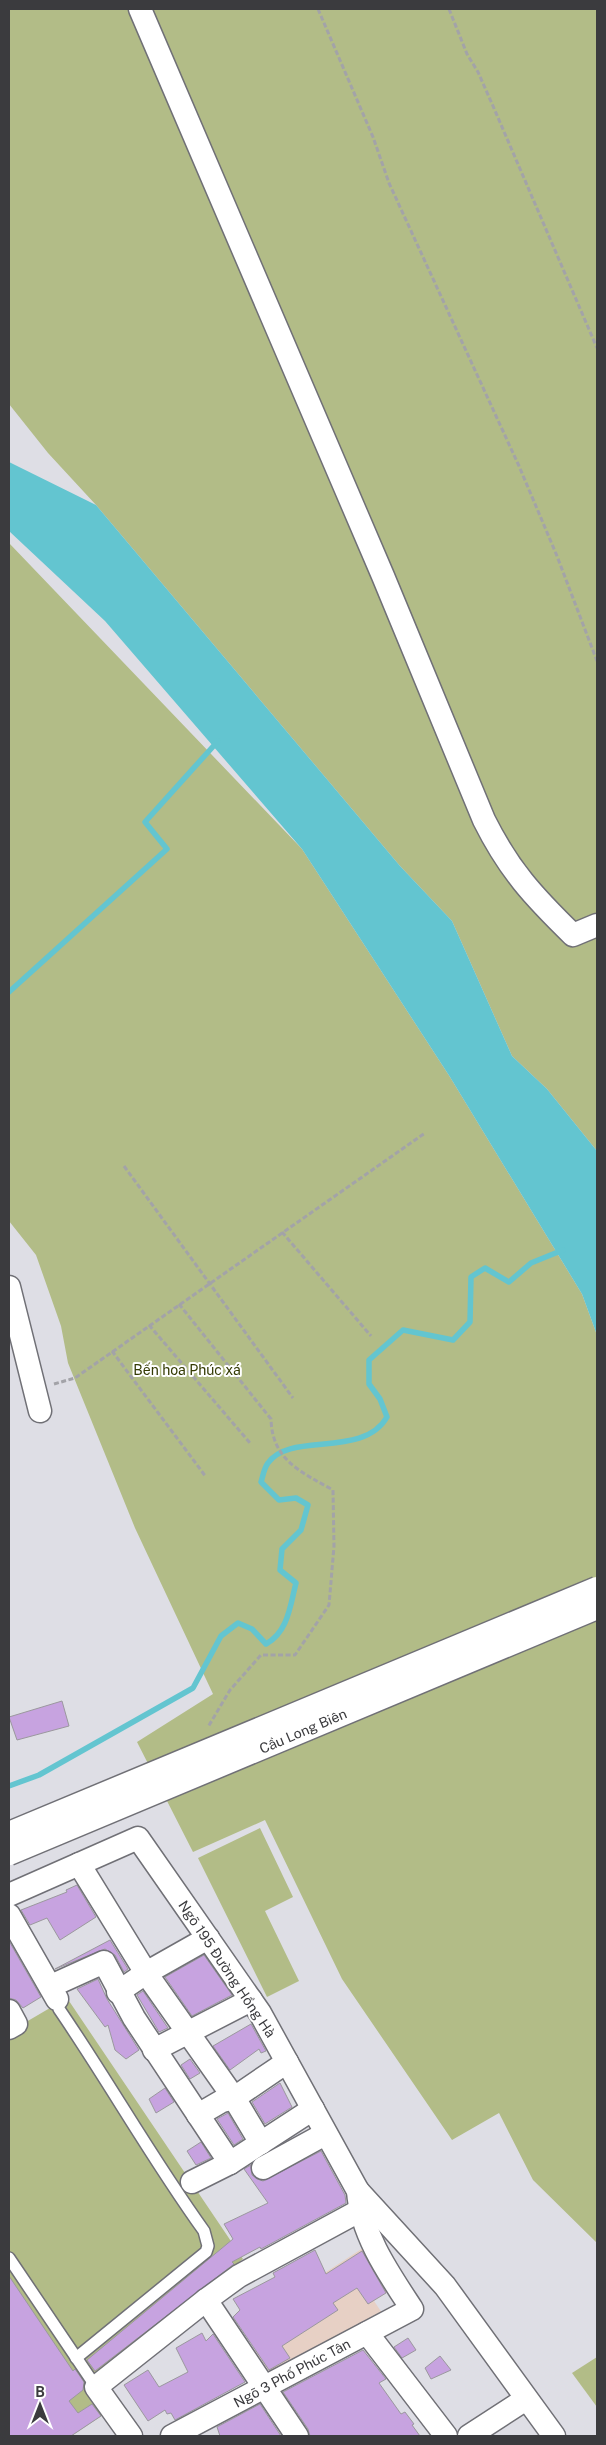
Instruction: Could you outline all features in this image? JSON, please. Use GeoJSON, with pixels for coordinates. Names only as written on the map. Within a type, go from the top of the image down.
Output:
{"type":"FeatureCollection","features":[{"type":"Feature","properties":{"kind":"street"},"geometry":{"type":"LineString","coordinates":[[140,9],[497,847],[520,881],[573,935],[597,925]]}},
{"type":"Feature","properties":{"kind":"street"},"geometry":{"type":"LineString","coordinates":[[9,1288],[37,1401]]}},
{"type":"Feature","properties":{"kind":"street","name":"Cầu Long Biên"},"geometry":{"type":"LineString","coordinates":[[9,1834],[597,1588]]}},
{"type":"Feature","properties":{"kind":"street","name":"Cầu Long Biên"},"geometry":{"type":"LineString","coordinates":[[9,1854],[597,1608]]}},
{"type":"Feature","properties":{"kind":"street","name":"Ngõ 195 Đường Hồng Hà"},"geometry":{"type":"LineString","coordinates":[[9,1895],[138,1838],[251,2000],[313,2109],[358,2201],[388,2273],[412,2309]]}},
{"type":"Feature","properties":{"kind":"street"},"geometry":{"type":"LineString","coordinates":[[79,1864],[146,1973],[234,2098],[261,2143]]}},
{"type":"Feature","properties":{"kind":"street"},"geometry":{"type":"LineString","coordinates":[[9,1915],[56,1998],[104,1962],[118,1992],[154,2050],[230,2164]]}},
{"type":"Feature","properties":{"kind":"street"},"geometry":{"type":"LineString","coordinates":[[118,1992],[146,1973],[208,1938]]}},
{"type":"Feature","properties":{"kind":"street"},"geometry":{"type":"LineString","coordinates":[[154,2050],[251,2000]]}},
{"type":"Feature","properties":{"kind":"street"},"geometry":{"type":"LineString","coordinates":[[9,2011],[16,2024],[9,2028]]}},
{"type":"Feature","properties":{"kind":"street"},"geometry":{"type":"LineString","coordinates":[[198,2116],[222,2101],[234,2098],[287,2062]]}},
{"type":"Feature","properties":{"kind":"street"},"geometry":{"type":"LineString","coordinates":[[192,2182],[230,2164],[313,2109]]}},
{"type":"Feature","properties":{"kind":"street"},"geometry":{"type":"LineString","coordinates":[[263,2168],[325,2134]]}},
{"type":"Feature","properties":{"kind":"street"},"geometry":{"type":"LineString","coordinates":[[131,2436],[96,2387],[239,2276],[358,2201],[445,2286],[554,2436]]}},
{"type":"Feature","properties":{"kind":"street"},"geometry":{"type":"LineString","coordinates":[[206,2300],[297,2436]]}},
{"type":"Feature","properties":{"kind":"street","name":"Ngõ 3 Phố Phúc Tân"},"geometry":{"type":"LineString","coordinates":[[172,2436],[412,2309]]}},
{"type":"Feature","properties":{"kind":"street"},"geometry":{"type":"LineString","coordinates":[[367,2333],[446,2436]]}},
{"type":"Feature","properties":{"kind":"street"},"geometry":{"type":"LineString","coordinates":[[469,2436],[526,2399]]}},
{"type":"Feature","properties":{"kind":"lane"},"geometry":{"type":"LineString","coordinates":[[56,1998],[152,2156],[204,2231],[208,2246],[206,2252],[76,2358]]}},
{"type":"Feature","properties":{"kind":"lane"},"geometry":{"type":"LineString","coordinates":[[9,2258],[96,2387]]}},
{"type":"Feature","properties":{"kind":"path"},"geometry":{"type":"LineString","coordinates":[[318,9],[373,137],[389,183],[523,475],[557,556],[597,661]]}},
{"type":"Feature","properties":{"kind":"path"},"geometry":{"type":"LineString","coordinates":[[449,9],[467,54],[478,72],[493,106],[597,348]]}},
{"type":"Feature","properties":{"kind":"path"},"geometry":{"type":"LineString","coordinates":[[37,1401],[75,1378],[425,1133]]}},
{"type":"Feature","properties":{"kind":"path"},"geometry":{"type":"LineString","coordinates":[[124,1166],[292,1398]]}},
{"type":"Feature","properties":{"kind":"path"},"geometry":{"type":"LineString","coordinates":[[282,1232],[370,1336]]}},
{"type":"Feature","properties":{"kind":"path"},"geometry":{"type":"LineString","coordinates":[[179,1304],[270,1419],[271,1437],[292,1467],[333,1490],[334,1546],[329,1605],[295,1655],[261,1655],[230,1690],[206,1732]]}},
{"type":"Feature","properties":{"kind":"path"},"geometry":{"type":"LineString","coordinates":[[150,1325],[250,1443]]}},
{"type":"Feature","properties":{"kind":"path"},"geometry":{"type":"LineString","coordinates":[[112,1351],[206,1477]]}},
{"type":"Feature","properties":{"kind":"shaded area"},"geometry":{"type":"Polygon","coordinates":[[[366,2246],[389,2291],[374,2301],[386,2319],[273,2377],[255,2351],[269,2342],[254,2319],[366,2246]]]}},
{"type":"Feature","properties":{"kind":"green space"},"geometry":{"type":"Polygon","coordinates":[[[9,9],[597,9],[597,1151],[547,1089],[512,1056],[452,921],[400,866],[96,505],[48,453],[9,404],[9,9]]]}},
{"type":"Feature","properties":{"kind":"green space","name":"Bến hoa Phúc xá"},"geometry":{"type":"Polygon","coordinates":[[[9,543],[302,849],[450,1077],[582,1294],[597,1335],[597,2243],[533,2180],[499,2113],[452,2140],[342,1979],[265,1820],[193,1852],[137,1742],[213,1694],[135,1528],[68,1363],[61,1326],[36,1255],[9,1221],[9,543]]]}},
{"type":"Feature","properties":{"kind":"green space"},"geometry":{"type":"Polygon","coordinates":[[[260,1828],[293,1897],[265,1911],[299,1981],[267,1997],[198,1858],[260,1828]]]}},
{"type":"Feature","properties":{"kind":"green space"},"geometry":{"type":"Polygon","coordinates":[[[67,1998],[243,2259],[103,2373],[103,2415],[71,2436],[9,2436],[9,2032],[67,1998]]]}},
{"type":"Feature","properties":{"kind":"green space"},"geometry":{"type":"Polygon","coordinates":[[[597,2357],[597,2407],[572,2373],[597,2357]]]}},
{"type":"Feature","properties":{"kind":"water"},"geometry":{"type":"Polygon","coordinates":[[[9,462],[96,505],[400,866],[452,921],[512,1056],[547,1089],[597,1151],[597,1335],[582,1294],[450,1077],[302,849],[105,621],[9,531],[9,462]]]}},
{"type":"Feature","properties":{"kind":"building"},"geometry":{"type":"Polygon","coordinates":[[[62,1701],[69,1726],[17,1740],[9,1717],[62,1701]]]}},
{"type":"Feature","properties":{"kind":"building"},"geometry":{"type":"Polygon","coordinates":[[[77,1885],[96,1917],[60,1940],[47,1918],[30,1925],[21,1910],[67,1892],[66,1890],[77,1885]]]}},
{"type":"Feature","properties":{"kind":"building"},"geometry":{"type":"Polygon","coordinates":[[[110,1940],[128,1969],[124,1972],[115,1955],[105,1949],[55,1969],[110,1940]]]}},
{"type":"Feature","properties":{"kind":"building"},"geometry":{"type":"Polygon","coordinates":[[[9,1941],[41,1997],[23,2008],[16,2000],[9,1998],[9,1941]]]}},
{"type":"Feature","properties":{"kind":"building"},"geometry":{"type":"Polygon","coordinates":[[[204,1955],[232,1995],[192,2016],[165,1977],[204,1955]]]}},
{"type":"Feature","properties":{"kind":"building"},"geometry":{"type":"Polygon","coordinates":[[[98,1979],[107,1999],[139,2050],[126,2059],[115,2050],[108,2025],[105,2027],[77,1989],[98,1979]]]}},
{"type":"Feature","properties":{"kind":"building"},"geometry":{"type":"Polygon","coordinates":[[[143,1991],[168,2028],[159,2032],[137,1995],[143,1991]]]}},
{"type":"Feature","properties":{"kind":"building"},"geometry":{"type":"Polygon","coordinates":[[[251,2024],[266,2051],[261,2053],[259,2049],[230,2070],[213,2046],[251,2024]]]}},
{"type":"Feature","properties":{"kind":"building"},"geometry":{"type":"Polygon","coordinates":[[[190,2059],[200,2073],[190,2079],[181,2065],[190,2059]]]}},
{"type":"Feature","properties":{"kind":"building"},"geometry":{"type":"Polygon","coordinates":[[[280,2083],[292,2107],[265,2124],[252,2102],[280,2083]]]}},
{"type":"Feature","properties":{"kind":"building"},"geometry":{"type":"Polygon","coordinates":[[[165,2088],[174,2102],[156,2113],[149,2099],[165,2088]]]}},
{"type":"Feature","properties":{"kind":"building"},"geometry":{"type":"Polygon","coordinates":[[[228,2113],[243,2139],[234,2145],[217,2119],[228,2113]]]}},
{"type":"Feature","properties":{"kind":"building"},"geometry":{"type":"Polygon","coordinates":[[[201,2142],[211,2158],[196,2165],[187,2151],[201,2142]]]}},
{"type":"Feature","properties":{"kind":"building"},"geometry":{"type":"Polygon","coordinates":[[[321,2151],[345,2195],[346,2203],[261,2249],[260,2247],[232,2262],[234,2264],[95,2371],[87,2360],[233,2239],[224,2224],[268,2203],[244,2169],[251,2165],[252,2175],[263,2181],[321,2151]]]}},
{"type":"Feature","properties":{"kind":"building"},"geometry":{"type":"Polygon","coordinates":[[[315,2250],[326,2274],[362,2251],[386,2293],[368,2304],[357,2288],[333,2303],[338,2310],[282,2346],[290,2358],[269,2370],[233,2317],[240,2310],[233,2299],[275,2277],[273,2273],[315,2250]]]}},
{"type":"Feature","properties":{"kind":"building"},"geometry":{"type":"Polygon","coordinates":[[[9,2276],[73,2371],[75,2369],[84,2382],[83,2390],[69,2401],[78,2413],[92,2404],[101,2416],[71,2436],[9,2436],[9,2276]]]}},
{"type":"Feature","properties":{"kind":"building"},"geometry":{"type":"Polygon","coordinates":[[[202,2333],[206,2341],[213,2334],[245,2382],[175,2420],[171,2413],[167,2414],[165,2410],[148,2421],[124,2385],[148,2370],[159,2387],[188,2372],[176,2348],[202,2333]]]}},
{"type":"Feature","properties":{"kind":"building"},"geometry":{"type":"Polygon","coordinates":[[[408,2338],[416,2350],[402,2358],[394,2347],[408,2338]]]}},
{"type":"Feature","properties":{"kind":"building"},"geometry":{"type":"Polygon","coordinates":[[[363,2350],[386,2379],[379,2383],[401,2414],[405,2412],[420,2436],[310,2436],[308,2429],[283,2392],[363,2350]]]}},
{"type":"Feature","properties":{"kind":"building"},"geometry":{"type":"Polygon","coordinates":[[[440,2356],[451,2370],[431,2379],[425,2368],[440,2356]]]}},
{"type":"Feature","properties":{"kind":"building"},"geometry":{"type":"Polygon","coordinates":[[[260,2404],[281,2436],[220,2436],[217,2427],[260,2404]]]}},
{"type":"Feature","properties":{"kind":"waterway"},"geometry":{"type":"LineString","coordinates":[[9,992],[167,849],[145,822],[218,741]]}},
{"type":"Feature","properties":{"kind":"waterway"},"geometry":{"type":"LineString","coordinates":[[9,1786],[39,1775],[193,1688],[221,1636],[238,1623],[252,1629],[266,1644],[273,1639],[279,1633],[287,1618],[296,1583],[280,1570],[282,1549],[301,1530],[308,1505],[296,1498],[279,1500],[261,1482],[268,1463],[278,1454],[292,1448],[345,1442],[376,1430],[387,1417],[380,1399],[369,1384],[369,1360],[403,1330],[453,1340],[470,1322],[471,1277],[485,1268],[509,1282],[531,1263],[563,1250]]}},
{"type":"Feature","properties":{"kind":"railway"},"geometry":{"type":"LineString","coordinates":[[9,1843],[597,1598]]}}]}
